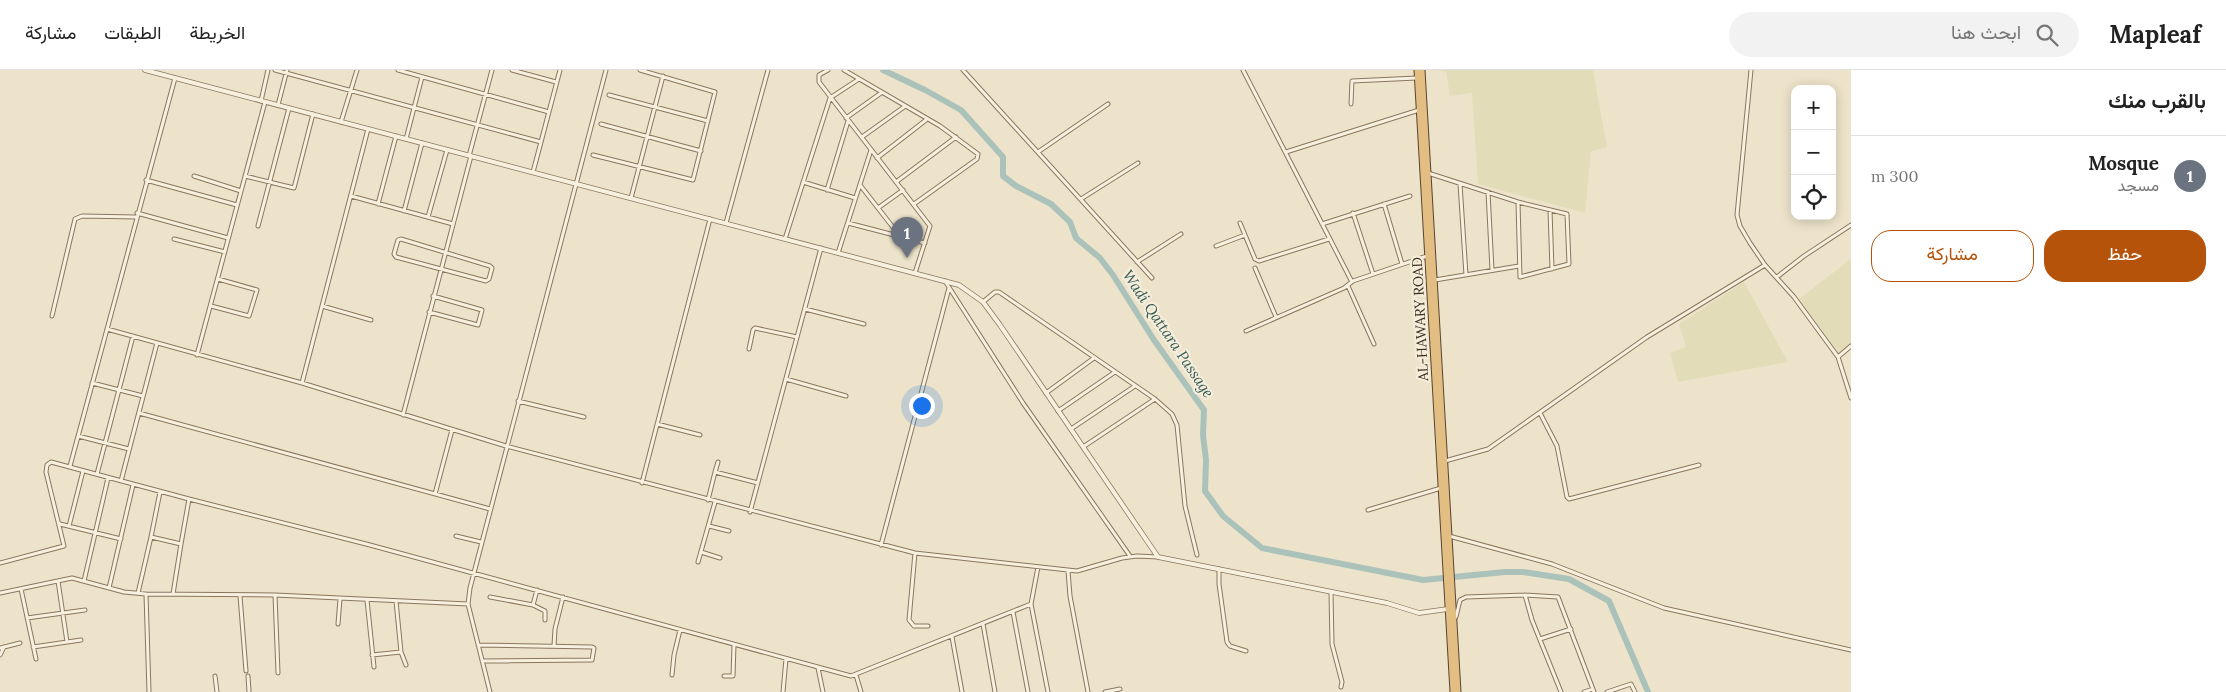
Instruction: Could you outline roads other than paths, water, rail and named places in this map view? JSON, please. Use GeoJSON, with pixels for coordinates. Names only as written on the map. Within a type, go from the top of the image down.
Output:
{"type":"FeatureCollection","features":[{"type":"Feature","properties":{"kind":"highway","name":"AL-HAWARY ROAD"},"geometry":{"type":"LineString","coordinates":[[1417,70],[1427,256],[1449,536],[1448,567]]}},
{"type":"Feature","properties":{"kind":"highway","name":"AL-HAWARY ROAD"},"geometry":{"type":"LineString","coordinates":[[1422,70],[1434,280],[1434,330],[1441,488],[1448,567]]}},
{"type":"Feature","properties":{"kind":"highway"},"geometry":{"type":"LineString","coordinates":[[1448,567],[1458,692]]}},
{"type":"Feature","properties":{"kind":"highway"},"geometry":{"type":"LineString","coordinates":[[1450,600],[1448,609],[1453,692]]}},
{"type":"Feature","properties":{"kind":"street"},"geometry":{"type":"LineString","coordinates":[[145,70],[785,238],[945,281],[968,290],[983,302],[1158,557]]}},
{"type":"Feature","properties":{"kind":"street"},"geometry":{"type":"LineString","coordinates":[[197,355],[245,176],[263,101],[268,70]]}},
{"type":"Feature","properties":{"kind":"street"},"geometry":{"type":"LineString","coordinates":[[275,70],[540,142]]}},
{"type":"Feature","properties":{"kind":"street"},"geometry":{"type":"LineString","coordinates":[[342,122],[357,70]]}},
{"type":"Feature","properties":{"kind":"street"},"geometry":{"type":"LineString","coordinates":[[398,70],[548,112]]}},
{"type":"Feature","properties":{"kind":"street"},"geometry":{"type":"LineString","coordinates":[[403,415],[492,70]]}},
{"type":"Feature","properties":{"kind":"street"},"geometry":{"type":"LineString","coordinates":[[512,70],[556,82]]}},
{"type":"Feature","properties":{"kind":"street"},"geometry":{"type":"LineString","coordinates":[[533,172],[560,70]]}},
{"type":"Feature","properties":{"kind":"street"},"geometry":{"type":"LineString","coordinates":[[490,692],[468,604],[481,542],[606,70]]}},
{"type":"Feature","properties":{"kind":"street"},"geometry":{"type":"LineString","coordinates":[[593,155],[693,180],[715,94],[714,90],[640,70]]}},
{"type":"Feature","properties":{"kind":"street"},"geometry":{"type":"LineString","coordinates":[[726,223],[768,70]]}},
{"type":"Feature","properties":{"kind":"street"},"geometry":{"type":"LineString","coordinates":[[828,70],[818,78],[830,98],[930,226],[915,273]]}},
{"type":"Feature","properties":{"kind":"street"},"geometry":{"type":"LineString","coordinates":[[844,70],[956,137],[969,146],[978,157],[914,204]]}},
{"type":"Feature","properties":{"kind":"street"},"geometry":{"type":"LineString","coordinates":[[963,70],[1152,278]]}},
{"type":"Feature","properties":{"kind":"street"},"geometry":{"type":"LineString","coordinates":[[1243,70],[1352,282]]}},
{"type":"Feature","properties":{"kind":"street"},"geometry":{"type":"LineString","coordinates":[[1751,70],[1736,215],[1743,232],[1765,265],[1777,277],[1838,357],[1851,398]]}},
{"type":"Feature","properties":{"kind":"street"},"geometry":{"type":"LineString","coordinates":[[278,105],[287,72]]}},
{"type":"Feature","properties":{"kind":"street"},"geometry":{"type":"LineString","coordinates":[[631,198],[663,76]]}},
{"type":"Feature","properties":{"kind":"street"},"geometry":{"type":"LineString","coordinates":[[406,139],[422,77]]}},
{"type":"Feature","properties":{"kind":"street"},"geometry":{"type":"LineString","coordinates":[[70,466],[174,78]]}},
{"type":"Feature","properties":{"kind":"street"},"geometry":{"type":"LineString","coordinates":[[1351,104],[1352,81],[1417,78]]}},
{"type":"Feature","properties":{"kind":"street"},"geometry":{"type":"LineString","coordinates":[[785,238],[830,98],[859,79]]}},
{"type":"Feature","properties":{"kind":"street"},"geometry":{"type":"LineString","coordinates":[[827,190],[847,119],[881,93]]}},
{"type":"Feature","properties":{"kind":"street"},"geometry":{"type":"LineString","coordinates":[[608,95],[708,121]]}},
{"type":"Feature","properties":{"kind":"street"},"geometry":{"type":"LineString","coordinates":[[1038,152],[1108,104]]}},
{"type":"Feature","properties":{"kind":"street"},"geometry":{"type":"LineString","coordinates":[[862,137],[904,107]]}},
{"type":"Feature","properties":{"kind":"street"},"geometry":{"type":"LineString","coordinates":[[258,226],[289,108]]}},
{"type":"Feature","properties":{"kind":"street"},"geometry":{"type":"LineString","coordinates":[[1286,152],[1419,110]]}},
{"type":"Feature","properties":{"kind":"street"},"geometry":{"type":"LineString","coordinates":[[245,176],[294,188],[313,114]]}},
{"type":"Feature","properties":{"kind":"street"},"geometry":{"type":"LineString","coordinates":[[877,158],[926,120]]}},
{"type":"Feature","properties":{"kind":"street"},"geometry":{"type":"LineString","coordinates":[[601,124],[701,151]]}},
{"type":"Feature","properties":{"kind":"street"},"geometry":{"type":"LineString","coordinates":[[302,383],[368,129]]}},
{"type":"Feature","properties":{"kind":"street"},"geometry":{"type":"LineString","coordinates":[[378,204],[396,136]]}},
{"type":"Feature","properties":{"kind":"street"},"geometry":{"type":"LineString","coordinates":[[896,182],[956,137]]}},
{"type":"Feature","properties":{"kind":"street"},"geometry":{"type":"LineString","coordinates":[[404,211],[422,143]]}},
{"type":"Feature","properties":{"kind":"street"},"geometry":{"type":"LineString","coordinates":[[838,253],[871,149]]}},
{"type":"Feature","properties":{"kind":"street"},"geometry":{"type":"LineString","coordinates":[[428,217],[447,150]]}},
{"type":"Feature","properties":{"kind":"street"},"geometry":{"type":"LineString","coordinates":[[1081,200],[1138,163]]}},
{"type":"Feature","properties":{"kind":"street"},"geometry":{"type":"LineString","coordinates":[[1428,173],[1518,202],[1566,214],[1569,217],[1569,263],[1521,278],[1519,266],[1518,202]]}},
{"type":"Feature","properties":{"kind":"street"},"geometry":{"type":"LineString","coordinates":[[194,176],[241,191]]}},
{"type":"Feature","properties":{"kind":"street"},"geometry":{"type":"LineString","coordinates":[[146,180],[237,205]]}},
{"type":"Feature","properties":{"kind":"street"},"geometry":{"type":"LineString","coordinates":[[803,182],[855,198]]}},
{"type":"Feature","properties":{"kind":"street"},"geometry":{"type":"LineString","coordinates":[[860,184],[900,236]]}},
{"type":"Feature","properties":{"kind":"street"},"geometry":{"type":"LineString","coordinates":[[1460,184],[1466,275]]}},
{"type":"Feature","properties":{"kind":"street"},"geometry":{"type":"LineString","coordinates":[[878,208],[903,190]]}},
{"type":"Feature","properties":{"kind":"street"},"geometry":{"type":"LineString","coordinates":[[1488,192],[1492,270]]}},
{"type":"Feature","properties":{"kind":"street"},"geometry":{"type":"LineString","coordinates":[[351,196],[453,224]]}},
{"type":"Feature","properties":{"kind":"street"},"geometry":{"type":"LineString","coordinates":[[1322,224],[1410,196]]}},
{"type":"Feature","properties":{"kind":"street"},"geometry":{"type":"LineString","coordinates":[[1384,204],[1402,264]]}},
{"type":"Feature","properties":{"kind":"street"},"geometry":{"type":"LineString","coordinates":[[1550,210],[1552,269]]}},
{"type":"Feature","properties":{"kind":"street"},"geometry":{"type":"LineString","coordinates":[[1353,213],[1373,274]]}},
{"type":"Feature","properties":{"kind":"street"},"geometry":{"type":"LineString","coordinates":[[52,316],[75,219],[82,216],[137,215],[229,238]]}},
{"type":"Feature","properties":{"kind":"street"},"geometry":{"type":"LineString","coordinates":[[642,483],[710,219]]}},
{"type":"Feature","properties":{"kind":"street"},"geometry":{"type":"LineString","coordinates":[[848,222],[925,243]]}},
{"type":"Feature","properties":{"kind":"street"},"geometry":{"type":"LineString","coordinates":[[1240,223],[1255,259],[1259,261],[1329,238]]}},
{"type":"Feature","properties":{"kind":"street"},"geometry":{"type":"LineString","coordinates":[[1777,277],[1804,256],[1851,225]]}},
{"type":"Feature","properties":{"kind":"street"},"geometry":{"type":"LineString","coordinates":[[1137,262],[1182,234]]}},
{"type":"Feature","properties":{"kind":"street"},"geometry":{"type":"LineString","coordinates":[[1216,246],[1245,235]]}},
{"type":"Feature","properties":{"kind":"street"},"geometry":{"type":"LineString","coordinates":[[174,239],[225,252]]}},
{"type":"Feature","properties":{"kind":"street"},"geometry":{"type":"LineString","coordinates":[[401,239],[490,266],[491,274],[486,281],[440,269],[396,257],[394,254],[398,240],[401,239]]}},
{"type":"Feature","properties":{"kind":"street"},"geometry":{"type":"LineString","coordinates":[[750,512],[821,248]]}},
{"type":"Feature","properties":{"kind":"street"},"geometry":{"type":"LineString","coordinates":[[1246,331],[1348,286],[1352,282],[1427,256]]}},
{"type":"Feature","properties":{"kind":"street"},"geometry":{"type":"LineString","coordinates":[[1444,461],[1488,450],[1647,337],[1765,265]]}},
{"type":"Feature","properties":{"kind":"street"},"geometry":{"type":"LineString","coordinates":[[1434,280],[1519,266]]}},
{"type":"Feature","properties":{"kind":"street"},"geometry":{"type":"LineString","coordinates":[[1255,268],[1276,318]]}},
{"type":"Feature","properties":{"kind":"street"},"geometry":{"type":"LineString","coordinates":[[210,306],[249,316],[257,290],[218,279]]}},
{"type":"Feature","properties":{"kind":"street"},"geometry":{"type":"LineString","coordinates":[[945,281],[1023,403],[1130,557]]}},
{"type":"Feature","properties":{"kind":"street"},"geometry":{"type":"LineString","coordinates":[[1348,286],[1374,344]]}},
{"type":"Feature","properties":{"kind":"street"},"geometry":{"type":"LineString","coordinates":[[881,545],[949,288]]}},
{"type":"Feature","properties":{"kind":"street"},"geometry":{"type":"LineString","coordinates":[[983,302],[995,292],[999,292],[1155,399],[1172,414],[1176,425],[1185,506],[1197,556]]}},
{"type":"Feature","properties":{"kind":"street"},"geometry":{"type":"LineString","coordinates":[[429,312],[478,325],[482,310],[433,296]]}},
{"type":"Feature","properties":{"kind":"street"},"geometry":{"type":"LineString","coordinates":[[322,306],[371,320]]}},
{"type":"Feature","properties":{"kind":"street"},"geometry":{"type":"LineString","coordinates":[[805,309],[864,324]]}},
{"type":"Feature","properties":{"kind":"street"},"geometry":{"type":"LineString","coordinates":[[749,349],[755,328],[797,338]]}},
{"type":"Feature","properties":{"kind":"street"},"geometry":{"type":"LineString","coordinates":[[106,329],[302,383],[506,446],[750,512],[915,553],[1068,571],[1083,571],[1112,560],[1130,557],[1158,557],[1331,592],[1418,613],[1448,609]]}},
{"type":"Feature","properties":{"kind":"street"},"geometry":{"type":"LineString","coordinates":[[97,474],[133,336]]}},
{"type":"Feature","properties":{"kind":"street"},"geometry":{"type":"LineString","coordinates":[[120,481],[157,343]]}},
{"type":"Feature","properties":{"kind":"street"},"geometry":{"type":"LineString","coordinates":[[1838,357],[1851,346]]}},
{"type":"Feature","properties":{"kind":"street"},"geometry":{"type":"LineString","coordinates":[[1046,393],[1094,358]]}},
{"type":"Feature","properties":{"kind":"street"},"geometry":{"type":"LineString","coordinates":[[1058,411],[1115,372]]}},
{"type":"Feature","properties":{"kind":"street"},"geometry":{"type":"LineString","coordinates":[[786,379],[846,396]]}},
{"type":"Feature","properties":{"kind":"street"},"geometry":{"type":"LineString","coordinates":[[92,383],[143,396]]}},
{"type":"Feature","properties":{"kind":"street"},"geometry":{"type":"LineString","coordinates":[[1070,429],[1135,386]]}},
{"type":"Feature","properties":{"kind":"street"},"geometry":{"type":"LineString","coordinates":[[1083,447],[1155,399]]}},
{"type":"Feature","properties":{"kind":"street"},"geometry":{"type":"LineString","coordinates":[[518,401],[584,417]]}},
{"type":"Feature","properties":{"kind":"street"},"geometry":{"type":"LineString","coordinates":[[139,413],[490,509]]}},
{"type":"Feature","properties":{"kind":"street"},"geometry":{"type":"LineString","coordinates":[[1540,413],[1557,446],[1567,497],[1569,499],[1699,465]]}},
{"type":"Feature","properties":{"kind":"street"},"geometry":{"type":"LineString","coordinates":[[657,424],[700,436]]}},
{"type":"Feature","properties":{"kind":"street"},"geometry":{"type":"LineString","coordinates":[[435,494],[452,430]]}},
{"type":"Feature","properties":{"kind":"street"},"geometry":{"type":"LineString","coordinates":[[78,436],[129,449]]}},
{"type":"Feature","properties":{"kind":"street"},"geometry":{"type":"LineString","coordinates":[[0,563],[62,548],[64,544],[47,479],[47,464],[51,462],[474,573],[851,676],[1031,604]]}},
{"type":"Feature","properties":{"kind":"street"},"geometry":{"type":"LineString","coordinates":[[708,500],[718,462]]}},
{"type":"Feature","properties":{"kind":"street"},"geometry":{"type":"LineString","coordinates":[[69,526],[83,471]]}},
{"type":"Feature","properties":{"kind":"street"},"geometry":{"type":"LineString","coordinates":[[715,472],[758,483]]}},
{"type":"Feature","properties":{"kind":"street"},"geometry":{"type":"LineString","coordinates":[[84,582],[108,478]]}},
{"type":"Feature","properties":{"kind":"street"},"geometry":{"type":"LineString","coordinates":[[109,588],[133,485]]}},
{"type":"Feature","properties":{"kind":"street"},"geometry":{"type":"LineString","coordinates":[[1368,510],[1441,488]]}},
{"type":"Feature","properties":{"kind":"street"},"geometry":{"type":"LineString","coordinates":[[138,593],[160,492]]}},
{"type":"Feature","properties":{"kind":"street"},"geometry":{"type":"LineString","coordinates":[[173,594],[189,499]]}},
{"type":"Feature","properties":{"kind":"street"},"geometry":{"type":"LineString","coordinates":[[698,562],[715,502]]}},
{"type":"Feature","properties":{"kind":"street"},"geometry":{"type":"LineString","coordinates":[[59,523],[121,540]]}},
{"type":"Feature","properties":{"kind":"street"},"geometry":{"type":"LineString","coordinates":[[709,526],[729,531]]}},
{"type":"Feature","properties":{"kind":"street"},"geometry":{"type":"LineString","coordinates":[[456,536],[481,542]]}},
{"type":"Feature","properties":{"kind":"street"},"geometry":{"type":"LineString","coordinates":[[1449,536],[1552,564],[1664,608],[1851,650]]}},
{"type":"Feature","properties":{"kind":"street"},"geometry":{"type":"LineString","coordinates":[[151,537],[181,544]]}},
{"type":"Feature","properties":{"kind":"street"},"geometry":{"type":"LineString","coordinates":[[701,552],[720,558]]}},
{"type":"Feature","properties":{"kind":"street"},"geometry":{"type":"LineString","coordinates":[[915,553],[909,620],[914,626],[928,626]]}},
{"type":"Feature","properties":{"kind":"street"},"geometry":{"type":"LineString","coordinates":[[1038,567],[1031,604],[1048,692]]}},
{"type":"Feature","properties":{"kind":"street"},"geometry":{"type":"LineString","coordinates":[[1219,569],[1219,584],[1227,642],[1230,646],[1246,651]]}},
{"type":"Feature","properties":{"kind":"street"},"geometry":{"type":"LineString","coordinates":[[1068,571],[1070,596],[1088,692]]}},
{"type":"Feature","properties":{"kind":"street"},"geometry":{"type":"LineString","coordinates":[[0,593],[72,578],[109,588],[146,594],[275,596],[468,604]]}},
{"type":"Feature","properties":{"kind":"street"},"geometry":{"type":"LineString","coordinates":[[58,581],[67,642]]}},
{"type":"Feature","properties":{"kind":"street"},"geometry":{"type":"LineString","coordinates":[[21,589],[36,659]]}},
{"type":"Feature","properties":{"kind":"street"},"geometry":{"type":"LineString","coordinates":[[533,605],[537,590]]}},
{"type":"Feature","properties":{"kind":"street"},"geometry":{"type":"LineString","coordinates":[[1331,592],[1332,644],[1342,682],[1341,687]]}},
{"type":"Feature","properties":{"kind":"street"},"geometry":{"type":"LineString","coordinates":[[146,594],[149,692]]}},
{"type":"Feature","properties":{"kind":"street"},"geometry":{"type":"LineString","coordinates":[[1454,625],[1459,602],[1464,598],[1525,595],[1558,597],[1594,690],[1584,692]]}},
{"type":"Feature","properties":{"kind":"street"},"geometry":{"type":"LineString","coordinates":[[1525,595],[1561,692]]}},
{"type":"Feature","properties":{"kind":"street"},"geometry":{"type":"LineString","coordinates":[[240,596],[249,692]]}},
{"type":"Feature","properties":{"kind":"street"},"geometry":{"type":"LineString","coordinates":[[275,596],[278,673]]}},
{"type":"Feature","properties":{"kind":"street"},"geometry":{"type":"LineString","coordinates":[[490,597],[533,605],[545,611],[545,620]]}},
{"type":"Feature","properties":{"kind":"street"},"geometry":{"type":"LineString","coordinates":[[554,646],[555,629],[563,597]]}},
{"type":"Feature","properties":{"kind":"street"},"geometry":{"type":"LineString","coordinates":[[338,624],[340,599]]}},
{"type":"Feature","properties":{"kind":"street"},"geometry":{"type":"LineString","coordinates":[[367,600],[374,667]]}},
{"type":"Feature","properties":{"kind":"street"},"geometry":{"type":"LineString","coordinates":[[396,601],[401,652],[406,665]]}},
{"type":"Feature","properties":{"kind":"street"},"geometry":{"type":"LineString","coordinates":[[27,618],[85,610]]}},
{"type":"Feature","properties":{"kind":"street"},"geometry":{"type":"LineString","coordinates":[[1013,612],[1028,692]]}},
{"type":"Feature","properties":{"kind":"street"},"geometry":{"type":"LineString","coordinates":[[983,624],[995,692]]}},
{"type":"Feature","properties":{"kind":"street"},"geometry":{"type":"LineString","coordinates":[[1540,639],[1571,629]]}},
{"type":"Feature","properties":{"kind":"street"},"geometry":{"type":"LineString","coordinates":[[672,675],[674,655],[680,630]]}},
{"type":"Feature","properties":{"kind":"street"},"geometry":{"type":"LineString","coordinates":[[952,637],[962,692]]}},
{"type":"Feature","properties":{"kind":"street"},"geometry":{"type":"LineString","coordinates":[[33,647],[81,640]]}},
{"type":"Feature","properties":{"kind":"street"},"geometry":{"type":"LineString","coordinates":[[0,655],[2,648],[20,643]]}},
{"type":"Feature","properties":{"kind":"street"},"geometry":{"type":"LineString","coordinates":[[478,645],[592,646],[594,648],[592,660],[482,661]]}},
{"type":"Feature","properties":{"kind":"street"},"geometry":{"type":"LineString","coordinates":[[724,676],[733,676],[734,645]]}},
{"type":"Feature","properties":{"kind":"street"},"geometry":{"type":"LineString","coordinates":[[372,655],[401,652]]}},
{"type":"Feature","properties":{"kind":"street"},"geometry":{"type":"LineString","coordinates":[[783,692],[786,659]]}},
{"type":"Feature","properties":{"kind":"street"},"geometry":{"type":"LineString","coordinates":[[818,668],[823,692]]}},
{"type":"Feature","properties":{"kind":"street"},"geometry":{"type":"LineString","coordinates":[[856,675],[861,692]]}},
{"type":"Feature","properties":{"kind":"street"},"geometry":{"type":"LineString","coordinates":[[215,676],[217,692]]}},
{"type":"Feature","properties":{"kind":"street"},"geometry":{"type":"LineString","coordinates":[[1607,692],[1630,684],[1635,692]]}},
{"type":"Feature","properties":{"kind":"street"},"geometry":{"type":"LineString","coordinates":[[1105,692],[1120,689]]}},
{"type":"Feature","properties":{"kind":"waterway","name":"Wadi Qattara Passage"},"geometry":{"type":"LineString","coordinates":[[883,70],[961,110],[1003,157],[1003,176],[1016,186],[1051,204],[1070,222],[1076,238],[1100,258],[1113,275],[1154,340],[1204,410],[1205,491],[1223,516],[1262,548],[1423,580],[1505,572],[1523,572],[1569,579],[1609,601],[1648,692]]}},
{"type":"Feature","properties":{"kind":"place","name":"Mosque"},"geometry":{"type":"Point","coordinates":[907,258]}}]}
